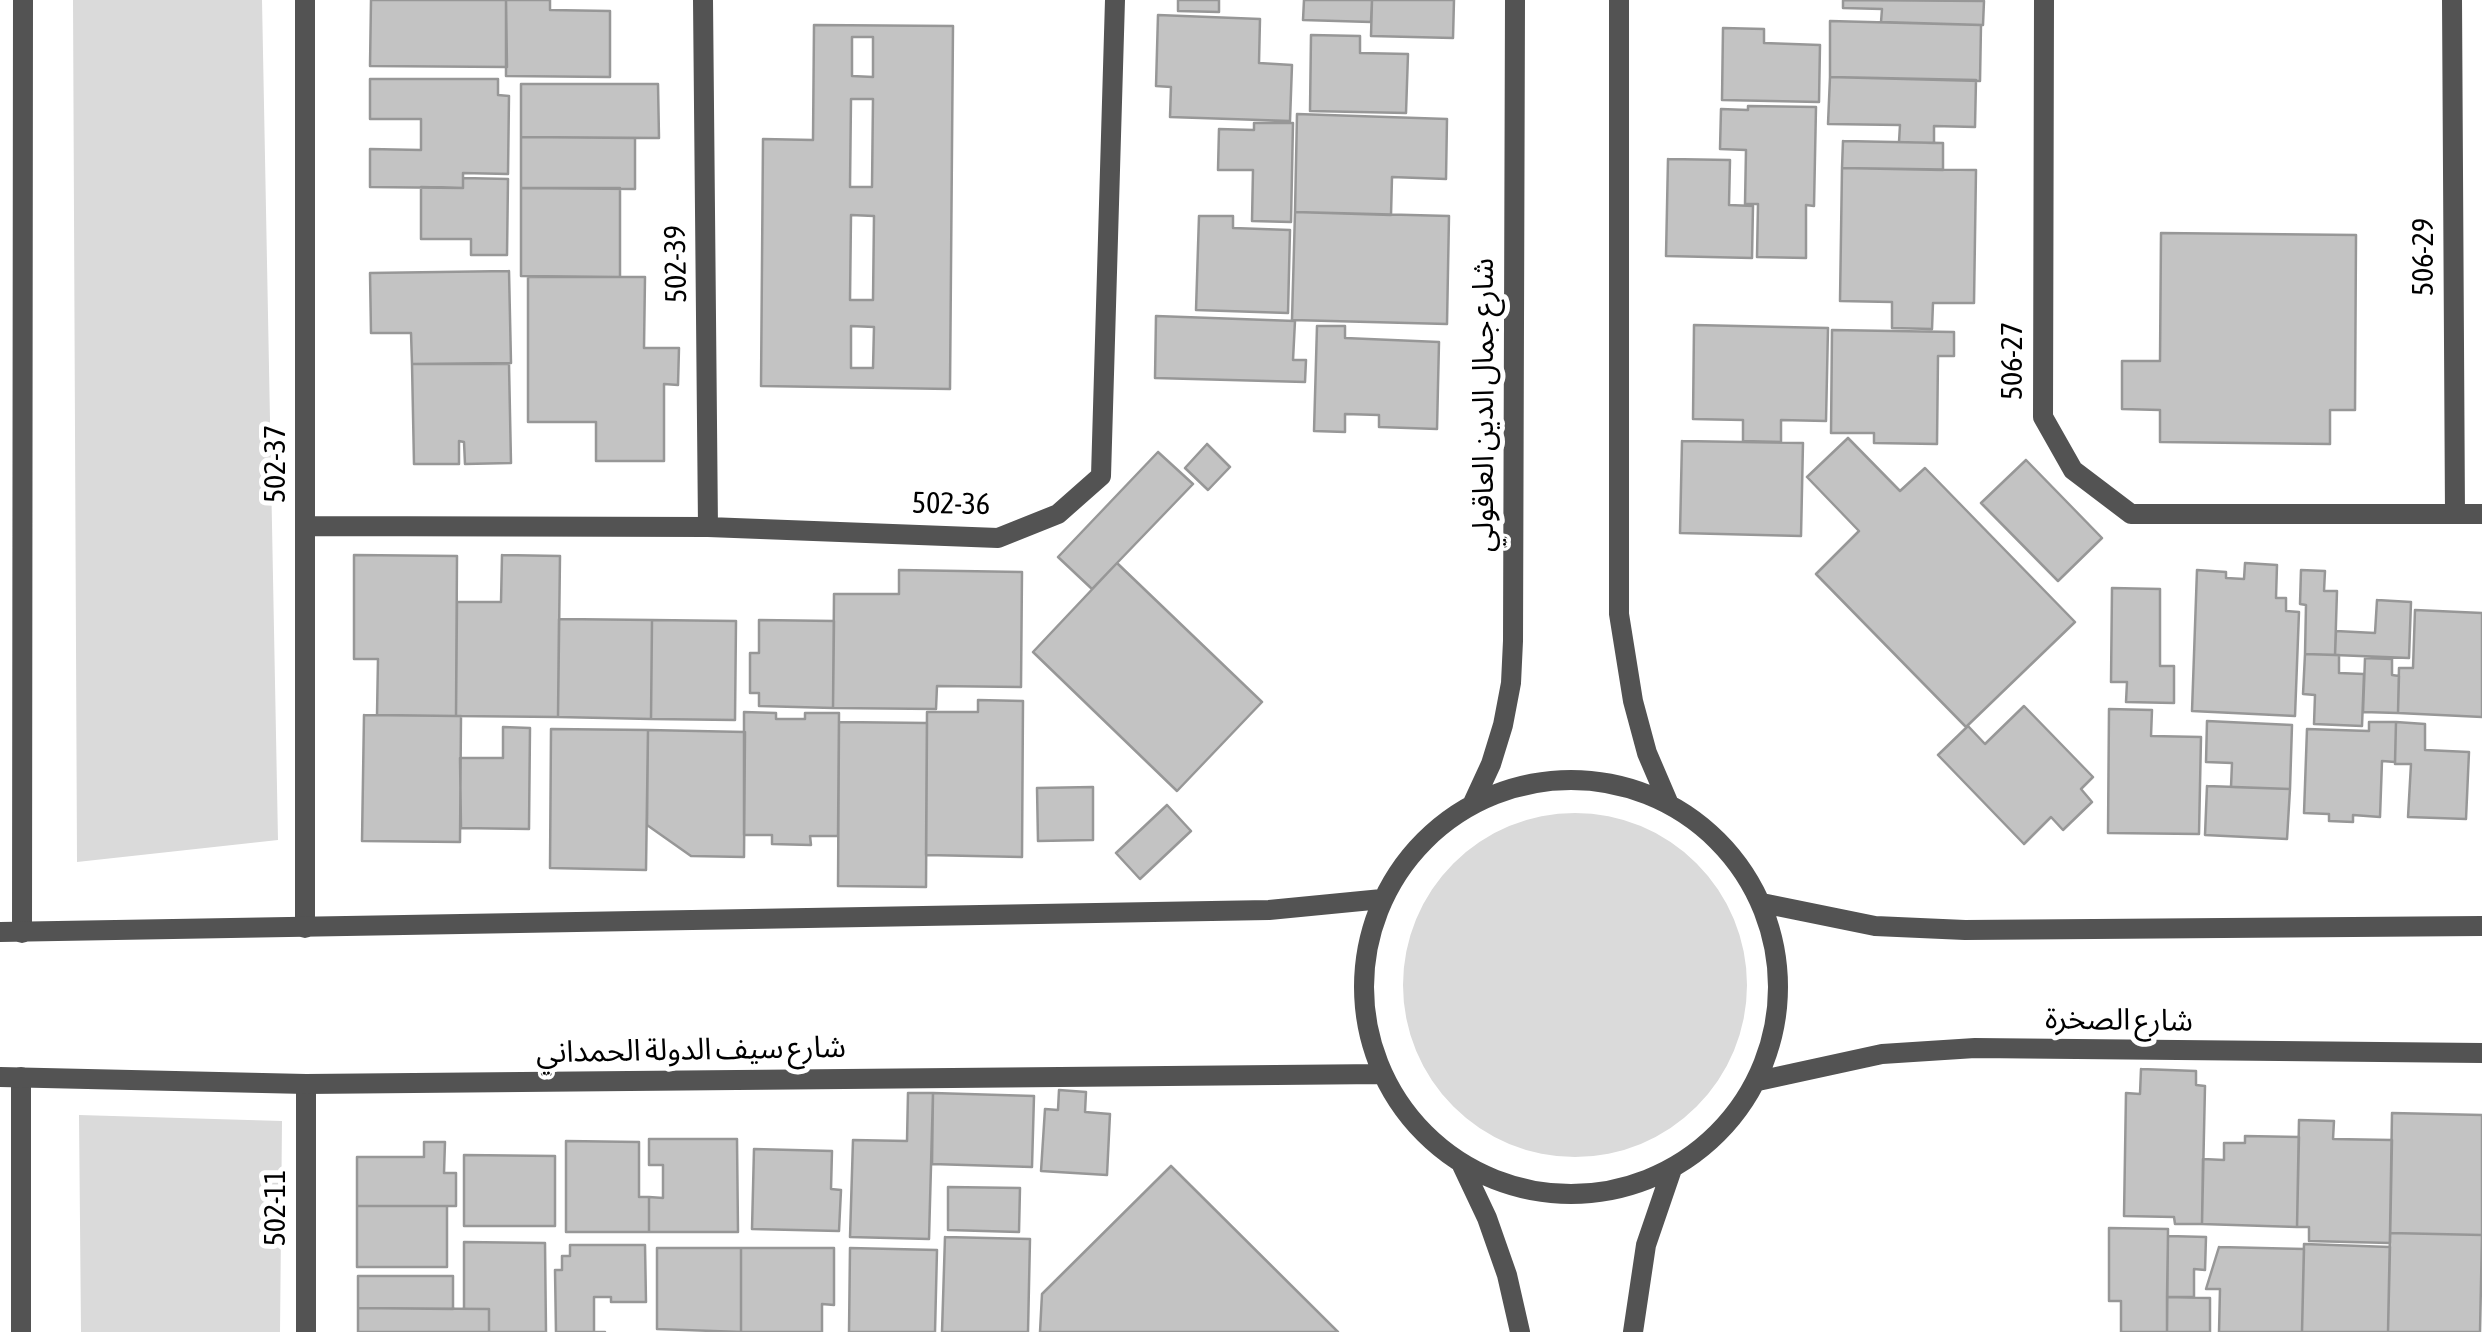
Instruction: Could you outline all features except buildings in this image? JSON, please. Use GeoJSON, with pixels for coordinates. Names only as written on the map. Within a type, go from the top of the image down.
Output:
{"type":"FeatureCollection","features":[{"type":"Feature","properties":{"kind":"street"},"geometry":{"type":"LineString","coordinates":[[22,933],[23,0]]}},
{"type":"Feature","properties":{"kind":"street","name":"502-37"},"geometry":{"type":"LineString","coordinates":[[306,0],[306,928]]}},
{"type":"Feature","properties":{"kind":"street","name":"502-39"},"geometry":{"type":"LineString","coordinates":[[703,0],[708,527]]}},
{"type":"Feature","properties":{"kind":"street","name":"502-36"},"geometry":{"type":"LineString","coordinates":[[306,526],[708,527],[998,538],[1058,514],[1101,476],[1115,0]]}},
{"type":"Feature","properties":{"kind":"street","name":"شارع جمال الدين العاقولي"},"geometry":{"type":"LineString","coordinates":[[1472,803],[1491,764],[1503,724],[1513,641],[1516,0]]}},
{"type":"Feature","properties":{"kind":"street"},"geometry":{"type":"LineString","coordinates":[[1619,0],[1620,614],[1632,701],[1647,753],[1668,802]]}},
{"type":"Feature","properties":{"kind":"street","name":"506-27"},"geometry":{"type":"LineString","coordinates":[[2044,0],[2042,418],[2074,470],[2131,514],[2482,514]]}},
{"type":"Feature","properties":{"kind":"street","name":"506-29"},"geometry":{"type":"LineString","coordinates":[[2452,0],[2455,514]]}},
{"type":"Feature","properties":{"kind":"street"},"geometry":{"type":"LineString","coordinates":[[0,524],[22,524]]}},
{"type":"Feature","properties":{"kind":"street"},"geometry":{"type":"LineString","coordinates":[[1570,778],[1620,784],[1668,802],[1724,844],[1762,903],[1778,962],[1777,1022],[1758,1080],[1722,1132],[1672,1169],[1620,1190],[1566,1195],[1511,1186],[1461,1162],[1415,1124],[1383,1074],[1365,1016],[1366,957],[1382,899],[1405,861],[1436,828],[1472,803],[1520,785],[1570,778]]}},
{"type":"Feature","properties":{"kind":"street"},"geometry":{"type":"LineString","coordinates":[[0,932],[1270,910],[1382,899]]}},
{"type":"Feature","properties":{"kind":"street"},"geometry":{"type":"LineString","coordinates":[[1762,903],[1875,926],[1965,930],[2482,926]]}},
{"type":"Feature","properties":{"kind":"street","name":"شارع الصخرة"},"geometry":{"type":"LineString","coordinates":[[1758,1080],[1882,1054],[1975,1048],[2482,1053]]}},
{"type":"Feature","properties":{"kind":"street","name":"شارع سيف الدولة الحمداني"},"geometry":{"type":"LineString","coordinates":[[11,1077],[306,1084],[1383,1074]]}},
{"type":"Feature","properties":{"kind":"street"},"geometry":{"type":"LineString","coordinates":[[11,1077],[21,1332]]}},
{"type":"Feature","properties":{"kind":"street","name":"502-11"},"geometry":{"type":"LineString","coordinates":[[306,1084],[306,1332]]}},
{"type":"Feature","properties":{"kind":"street"},"geometry":{"type":"LineString","coordinates":[[1461,1162],[1508,1276],[1520,1332]]}},
{"type":"Feature","properties":{"kind":"street"},"geometry":{"type":"LineString","coordinates":[[1633,1332],[1646,1245],[1672,1169]]}},
{"type":"Feature","properties":{"kind":"shaded area"},"geometry":{"type":"Polygon","coordinates":[[[73,0],[262,0],[278,840],[77,862],[73,0]]]}},
{"type":"Feature","properties":{"kind":"shaded area"},"geometry":{"type":"Polygon","coordinates":[[[1575,813],[1609,817],[1656,833],[1684,852],[1708,876],[1734,919],[1747,985],[1743,1019],[1727,1066],[1708,1094],[1684,1118],[1641,1144],[1575,1157],[1541,1153],[1494,1137],[1466,1118],[1442,1094],[1416,1051],[1403,985],[1407,951],[1423,904],[1442,876],[1466,852],[1509,826],[1575,813]]]}},
{"type":"Feature","properties":{"kind":"shaded area"},"geometry":{"type":"Polygon","coordinates":[[[79,1115],[282,1121],[280,1332],[81,1332],[79,1115]]]}}]}
